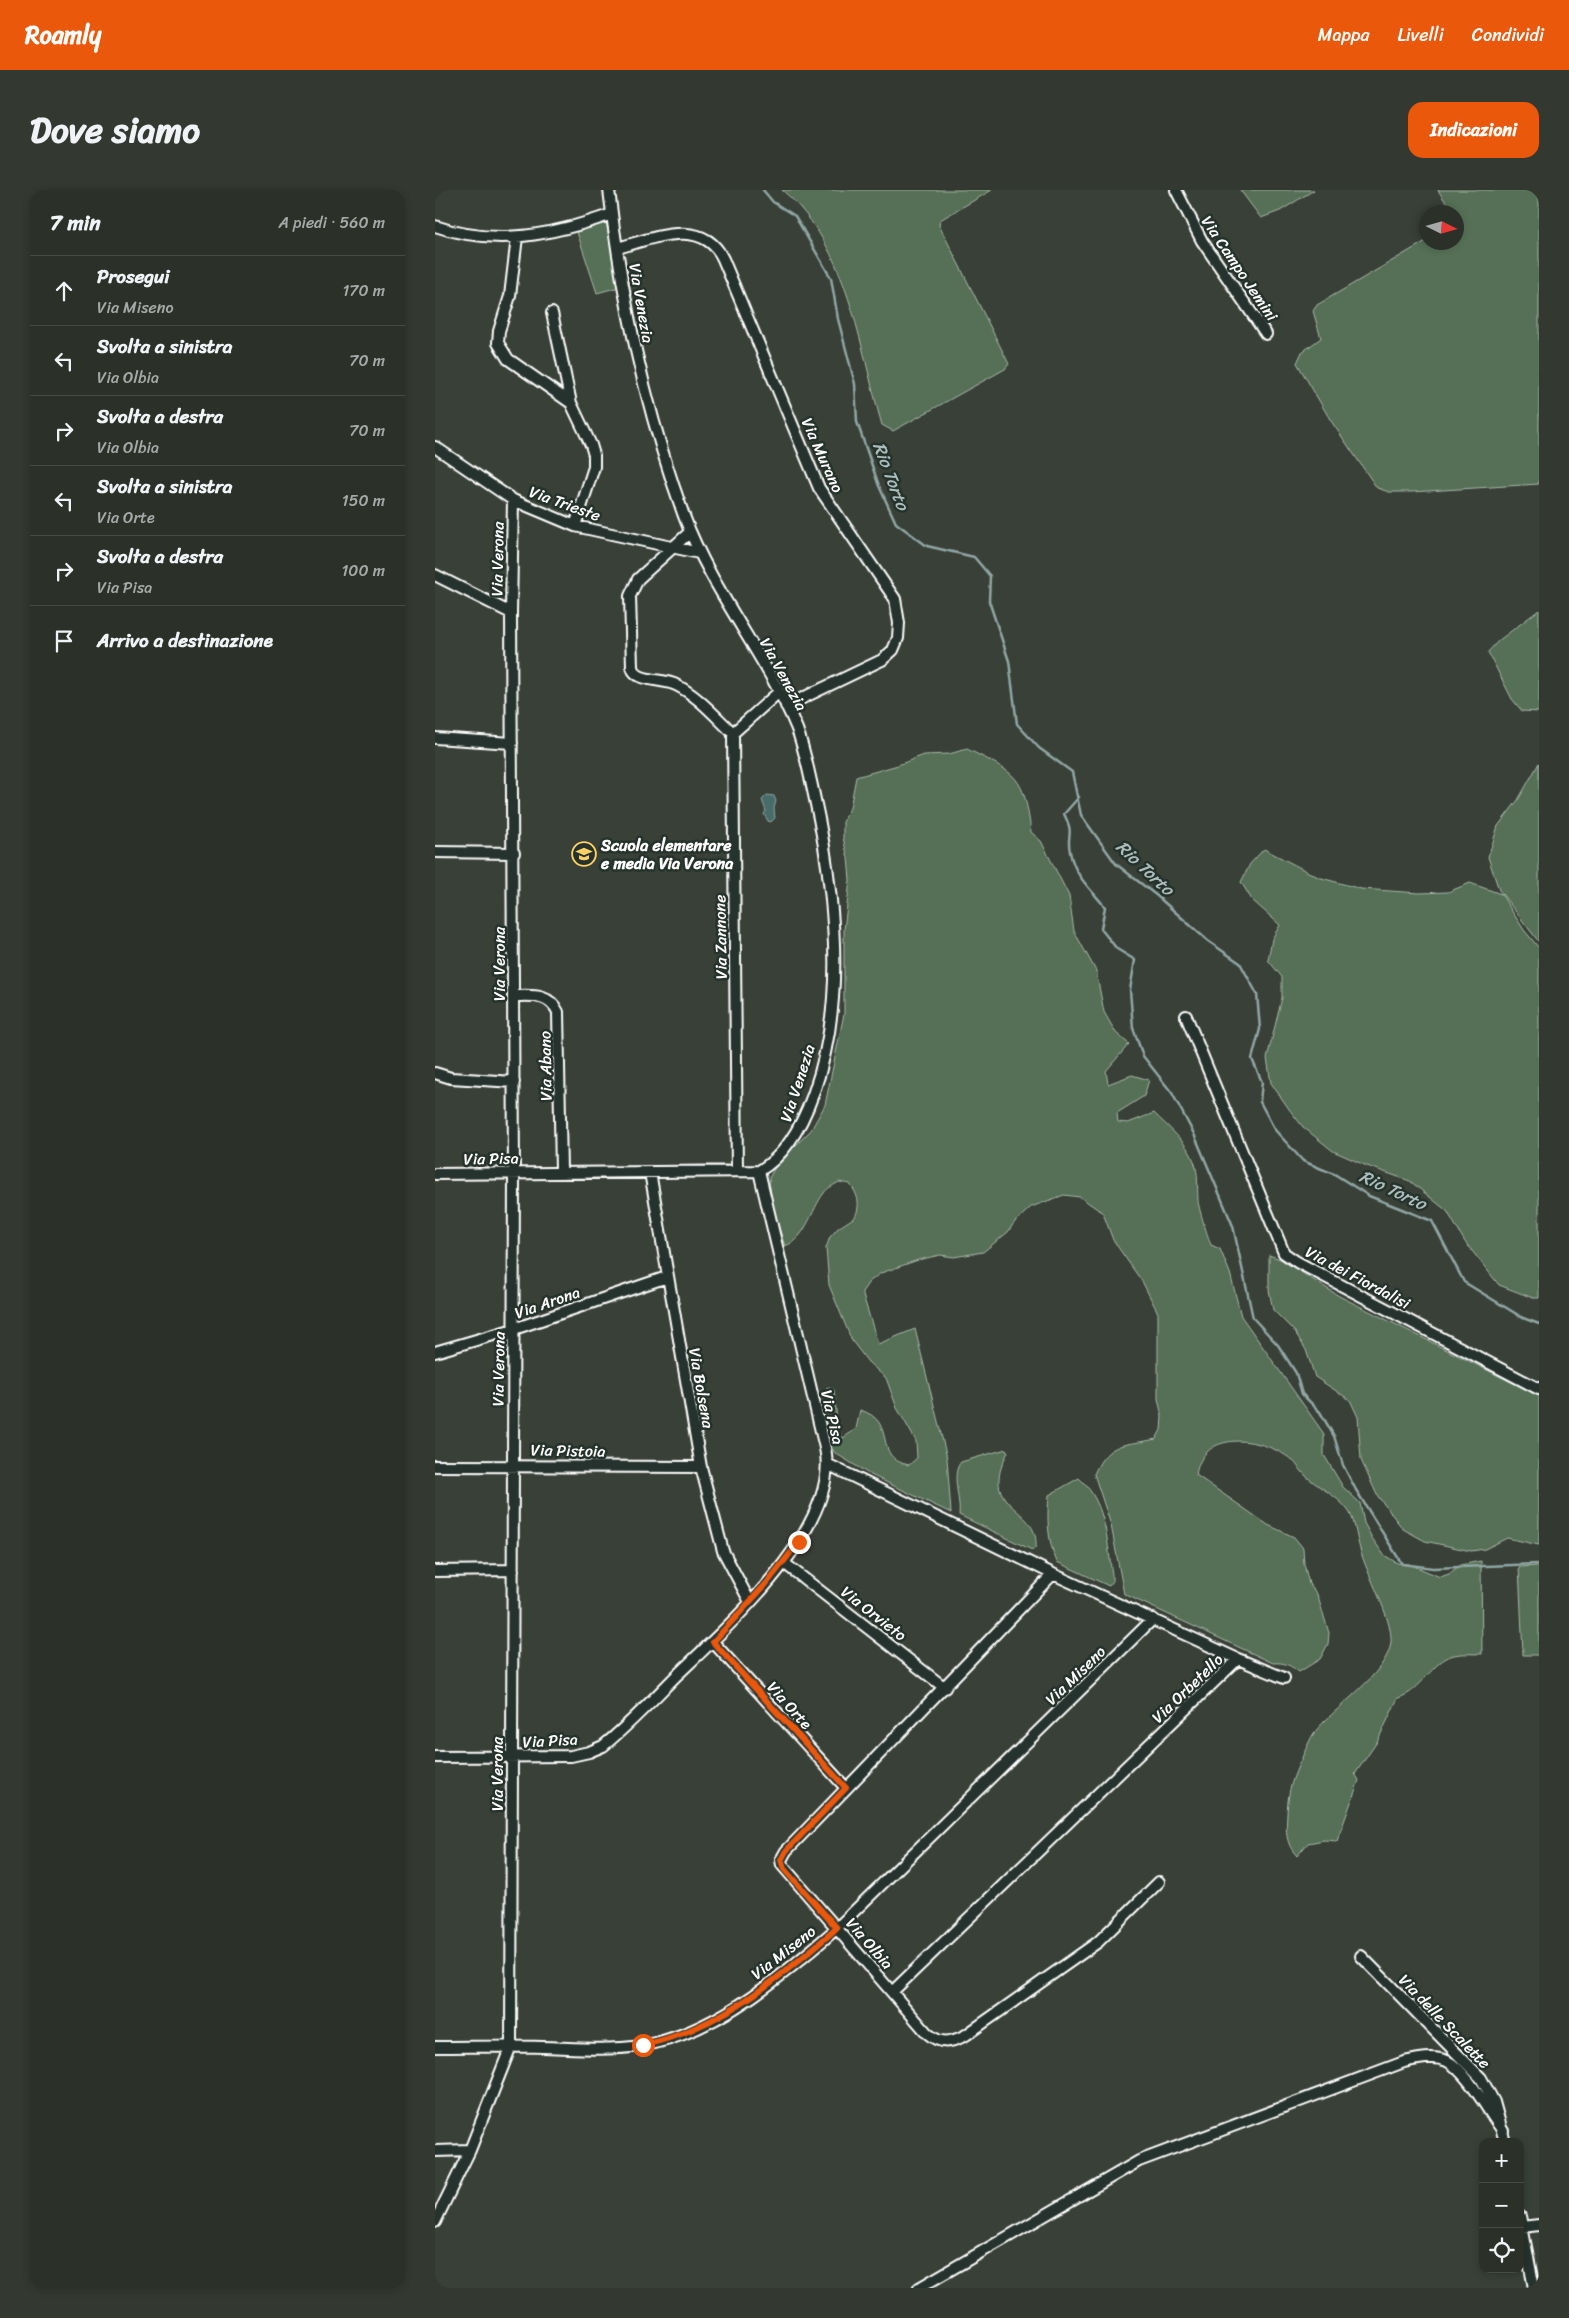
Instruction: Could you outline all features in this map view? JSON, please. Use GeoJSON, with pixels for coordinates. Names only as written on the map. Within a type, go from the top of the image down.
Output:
{"type":"FeatureCollection","features":[{"type":"Feature","properties":{"kind":"street","name":"Via Venezia"},"geometry":{"type":"LineString","coordinates":[[609,190],[617,248],[642,382],[690,532],[699,553],[786,706],[805,754],[823,841],[830,900],[833,1000],[820,1068],[804,1115],[785,1149],[759,1171]]}},
{"type":"Feature","properties":{"kind":"street","name":"Via Campo Jemini"},"geometry":{"type":"LineString","coordinates":[[1176,190],[1198,234],[1266,334]]}},
{"type":"Feature","properties":{"kind":"street"},"geometry":{"type":"LineString","coordinates":[[435,226],[470,236],[517,237],[564,230],[612,214]]}},
{"type":"Feature","properties":{"kind":"street","name":"Via Murano"},"geometry":{"type":"LineString","coordinates":[[617,248],[679,233],[702,236],[716,247],[723,259],[819,488],[895,599],[899,634],[895,648],[888,656],[786,706]]}},
{"type":"Feature","properties":{"kind":"street"},"geometry":{"type":"LineString","coordinates":[[517,237],[510,296],[499,331],[498,346],[512,362],[571,402]]}},
{"type":"Feature","properties":{"kind":"street"},"geometry":{"type":"LineString","coordinates":[[552,314],[571,402],[591,445],[594,461],[575,526]]}},
{"type":"Feature","properties":{"kind":"street","name":"Via Trieste"},"geometry":{"type":"LineString","coordinates":[[435,447],[513,500],[575,526],[699,553]]}},
{"type":"Feature","properties":{"kind":"street","name":"Via Verona"},"geometry":{"type":"LineString","coordinates":[[435,2222],[470,2150],[511,2046],[514,1329],[514,853],[511,613],[513,500]]}},
{"type":"Feature","properties":{"kind":"street"},"geometry":{"type":"LineString","coordinates":[[690,532],[638,579],[631,590],[632,670],[638,676],[666,681],[679,686],[733,733],[779,692]]}},
{"type":"Feature","properties":{"kind":"street"},"geometry":{"type":"LineString","coordinates":[[435,575],[511,613]]}},
{"type":"Feature","properties":{"kind":"street","name":"Via Zannone"},"geometry":{"type":"LineString","coordinates":[[733,733],[737,1171]]}},
{"type":"Feature","properties":{"kind":"street"},"geometry":{"type":"LineString","coordinates":[[435,738],[512,743]]}},
{"type":"Feature","properties":{"kind":"street"},"geometry":{"type":"LineString","coordinates":[[435,852],[514,853]]}},
{"type":"Feature","properties":{"kind":"street","name":"Via Abano"},"geometry":{"type":"LineString","coordinates":[[514,996],[544,997],[555,1006],[559,1016],[561,1171]]}},
{"type":"Feature","properties":{"kind":"street","name":"Via dei Fiordalisi"},"geometry":{"type":"LineString","coordinates":[[1187,1016],[1284,1253],[1297,1262],[1539,1390]]}},
{"type":"Feature","properties":{"kind":"street"},"geometry":{"type":"LineString","coordinates":[[435,1072],[451,1078],[514,1082]]}},
{"type":"Feature","properties":{"kind":"street","name":"Via Pisa"},"geometry":{"type":"LineString","coordinates":[[435,1174],[561,1171],[759,1171],[825,1448],[827,1464],[823,1487],[815,1510],[799,1542],[784,1563],[713,1642],[600,1747],[574,1755],[435,1757]]}},
{"type":"Feature","properties":{"kind":"street","name":"Via Bolsena"},"geometry":{"type":"LineString","coordinates":[[650,1172],[701,1467],[723,1551],[750,1602]]}},
{"type":"Feature","properties":{"kind":"street","name":"Via Arona"},"geometry":{"type":"LineString","coordinates":[[435,1352],[514,1329],[667,1277]]}},
{"type":"Feature","properties":{"kind":"street","name":"Via Pistoia"},"geometry":{"type":"LineString","coordinates":[[435,1466],[512,1464],[701,1467]]}},
{"type":"Feature","properties":{"kind":"street","name":"Via Orbetello"},"geometry":{"type":"LineString","coordinates":[[827,1464],[1053,1574],[1238,1659],[893,1991]]}},
{"type":"Feature","properties":{"kind":"street","name":"Via Orvieto"},"geometry":{"type":"LineString","coordinates":[[784,1563],[945,1688]]}},
{"type":"Feature","properties":{"kind":"street"},"geometry":{"type":"LineString","coordinates":[[435,1571],[513,1570]]}},
{"type":"Feature","properties":{"kind":"street","name":"Via Olbia"},"geometry":{"type":"LineString","coordinates":[[1053,1574],[786,1851],[781,1860],[784,1869],[893,1991],[930,2036],[942,2042],[955,2041],[1098,1942],[1159,1882]]}},
{"type":"Feature","properties":{"kind":"street","name":"Via Miseno"},"geometry":{"type":"LineString","coordinates":[[435,2047],[616,2048],[643,2045],[675,2036],[706,2022],[763,1988],[795,1964],[837,1928],[1153,1619]]}},
{"type":"Feature","properties":{"kind":"street","name":"Via Orte"},"geometry":{"type":"LineString","coordinates":[[713,1642],[846,1788]]}},
{"type":"Feature","properties":{"kind":"street"},"geometry":{"type":"LineString","coordinates":[[1238,1659],[1283,1678]]}},
{"type":"Feature","properties":{"kind":"street","name":"Via delle Scalette"},"geometry":{"type":"LineString","coordinates":[[1361,1956],[1476,2072],[1492,2098],[1504,2137]]}},
{"type":"Feature","properties":{"kind":"street"},"geometry":{"type":"LineString","coordinates":[[919,2288],[1139,2161],[1404,2062],[1432,2058],[1452,2064],[1464,2076],[1504,2137]]}},
{"type":"Feature","properties":{"kind":"street"},"geometry":{"type":"LineString","coordinates":[[435,2151],[470,2150]]}},
{"type":"Feature","properties":{"kind":"street"},"geometry":{"type":"LineString","coordinates":[[1524,2227],[1539,2225]]}},
{"type":"Feature","properties":{"kind":"street"},"geometry":{"type":"LineString","coordinates":[[1523,2228],[1534,2288]]}},
{"type":"Feature","properties":{"kind":"green space"},"geometry":{"type":"Polygon","coordinates":[[[782,190],[992,190],[940,220],[939,225],[1009,364],[1005,369],[893,431],[882,425],[858,331],[837,268],[823,239],[805,213],[782,190]]]}},
{"type":"Feature","properties":{"kind":"green space"},"geometry":{"type":"Polygon","coordinates":[[[1240,190],[1314,190],[1280,211],[1261,218],[1240,190]]]}},
{"type":"Feature","properties":{"kind":"green space"},"geometry":{"type":"Polygon","coordinates":[[[1438,190],[1539,190],[1539,484],[1411,492],[1389,492],[1377,488],[1331,421],[1297,363],[1302,352],[1321,338],[1313,311],[1317,305],[1419,245],[1419,250],[1464,250],[1464,205],[1448,205],[1438,190]]]}},
{"type":"Feature","properties":{"kind":"green space"},"geometry":{"type":"Polygon","coordinates":[[[603,221],[606,222],[619,287],[597,293],[576,229],[603,221]]]}},
{"type":"Feature","properties":{"kind":"green space"},"geometry":{"type":"Polygon","coordinates":[[[1539,610],[1539,712],[1522,711],[1512,699],[1488,652],[1498,641],[1539,610]]]}},
{"type":"Feature","properties":{"kind":"green space"},"geometry":{"type":"Polygon","coordinates":[[[967,749],[997,764],[1015,778],[1025,798],[1031,832],[1041,841],[1069,896],[1074,931],[1096,971],[1104,1012],[1116,1033],[1129,1044],[1106,1071],[1108,1084],[1132,1075],[1149,1080],[1144,1096],[1117,1113],[1118,1122],[1128,1123],[1154,1113],[1187,1147],[1197,1171],[1198,1204],[1203,1222],[1211,1245],[1220,1249],[1230,1273],[1241,1316],[1324,1434],[1324,1455],[1343,1487],[1360,1503],[1364,1523],[1372,1538],[1384,1555],[1397,1563],[1409,1564],[1440,1577],[1449,1574],[1460,1565],[1481,1561],[1482,1654],[1457,1654],[1446,1658],[1414,1689],[1398,1698],[1377,1742],[1355,1774],[1359,1780],[1337,1841],[1324,1840],[1308,1843],[1297,1856],[1288,1841],[1287,1831],[1289,1797],[1294,1776],[1314,1733],[1370,1679],[1388,1654],[1391,1642],[1388,1621],[1363,1559],[1354,1522],[1347,1509],[1306,1476],[1291,1459],[1276,1450],[1248,1442],[1234,1441],[1221,1444],[1209,1450],[1201,1460],[1196,1475],[1268,1525],[1294,1537],[1303,1548],[1304,1564],[1309,1584],[1317,1594],[1329,1633],[1328,1644],[1320,1659],[1299,1672],[1287,1664],[1273,1663],[1124,1594],[1111,1525],[1094,1474],[1106,1455],[1112,1450],[1127,1444],[1156,1439],[1161,1430],[1162,1416],[1158,1399],[1158,1313],[1143,1283],[1113,1240],[1103,1213],[1080,1197],[1064,1195],[1031,1207],[1014,1223],[1008,1232],[983,1252],[954,1257],[940,1255],[918,1260],[881,1273],[869,1282],[862,1292],[878,1344],[915,1329],[947,1458],[951,1513],[869,1474],[835,1453],[828,1443],[825,1432],[823,1402],[827,1387],[834,1390],[838,1431],[843,1438],[856,1429],[860,1410],[872,1415],[879,1422],[887,1447],[891,1455],[898,1461],[909,1465],[917,1458],[916,1441],[897,1408],[886,1378],[868,1362],[852,1341],[829,1285],[826,1248],[830,1237],[838,1228],[855,1217],[858,1200],[855,1192],[850,1184],[839,1182],[825,1191],[803,1231],[785,1246],[772,1207],[769,1178],[777,1164],[811,1130],[825,1105],[844,1014],[844,930],[850,880],[848,858],[843,838],[843,822],[850,808],[856,777],[898,765],[924,755],[949,754],[967,749]]]}},
{"type":"Feature","properties":{"kind":"green space"},"geometry":{"type":"Polygon","coordinates":[[[1539,763],[1539,942],[1499,890],[1488,857],[1498,826],[1518,800],[1539,763]]]}},
{"type":"Feature","properties":{"kind":"green space"},"geometry":{"type":"Polygon","coordinates":[[[1264,849],[1318,877],[1361,889],[1419,893],[1448,892],[1470,883],[1501,894],[1524,930],[1539,948],[1539,1298],[1533,1298],[1499,1285],[1465,1242],[1447,1211],[1410,1181],[1367,1166],[1333,1151],[1303,1127],[1271,1083],[1267,1058],[1282,998],[1282,977],[1268,960],[1272,939],[1280,925],[1252,900],[1241,882],[1250,864],[1264,849]]]}},
{"type":"Feature","properties":{"kind":"green space"},"geometry":{"type":"Polygon","coordinates":[[[1269,1255],[1280,1259],[1339,1296],[1539,1396],[1539,1545],[1507,1538],[1485,1549],[1471,1551],[1425,1541],[1403,1529],[1377,1495],[1361,1460],[1358,1417],[1350,1400],[1315,1377],[1306,1350],[1295,1332],[1273,1310],[1269,1290],[1269,1255]]]}},
{"type":"Feature","properties":{"kind":"green space"},"geometry":{"type":"Polygon","coordinates":[[[1006,1449],[1008,1452],[1000,1471],[999,1486],[1004,1497],[1028,1522],[1034,1533],[1036,1547],[1032,1550],[959,1515],[956,1473],[961,1462],[1006,1449]]]}},
{"type":"Feature","properties":{"kind":"green space"},"geometry":{"type":"Polygon","coordinates":[[[1079,1478],[1089,1488],[1096,1500],[1105,1526],[1113,1581],[1109,1586],[1057,1562],[1051,1545],[1048,1521],[1049,1495],[1079,1478]]]}},
{"type":"Feature","properties":{"kind":"green space"},"geometry":{"type":"Polygon","coordinates":[[[1539,1566],[1539,1655],[1523,1655],[1519,1567],[1539,1566]]]}},
{"type":"Feature","properties":{"kind":"water"},"geometry":{"type":"Polygon","coordinates":[[[767,795],[774,796],[776,801],[774,808],[775,818],[771,822],[768,821],[764,814],[766,811],[762,800],[767,795]]]}},
{"type":"Feature","properties":{"kind":"waterway","name":"Rio Torto"},"geometry":{"type":"LineString","coordinates":[[763,190],[773,202],[795,216],[831,278],[838,319],[855,384],[857,422],[879,486],[896,523],[927,546],[974,557],[990,576],[989,601],[1009,661],[1017,724],[1039,748],[1072,772],[1081,815],[1116,864],[1157,896],[1208,941],[1240,963],[1257,994],[1260,1029],[1252,1059],[1262,1082],[1260,1102],[1275,1130],[1303,1161],[1336,1175],[1369,1196],[1432,1221],[1464,1282],[1523,1318],[1539,1324]]}},
{"type":"Feature","properties":{"kind":"waterway"},"geometry":{"type":"LineString","coordinates":[[1079,797],[1064,814],[1070,831],[1069,846],[1072,861],[1079,875],[1105,907],[1101,929],[1117,949],[1135,960],[1130,990],[1133,1028],[1143,1056],[1172,1093],[1194,1134],[1233,1226],[1253,1318],[1278,1345],[1296,1373],[1302,1394],[1320,1412],[1334,1436],[1343,1465],[1356,1490],[1402,1564],[1433,1568],[1539,1564]]}},
{"type":"Feature","properties":{"kind":"place","name":"Scuola elementare e media Via Verona"},"geometry":{"type":"Point","coordinates":[584,854]}},
{"type":"Feature","properties":{"kind":"route"},"geometry":{"type":"LineString","coordinates":[[643,2045],[656,2043],[685,2032],[733,2008],[795,1964],[837,1928],[784,1869],[781,1860],[786,1851],[846,1788],[713,1642],[767,1583],[799,1542]]}}]}
